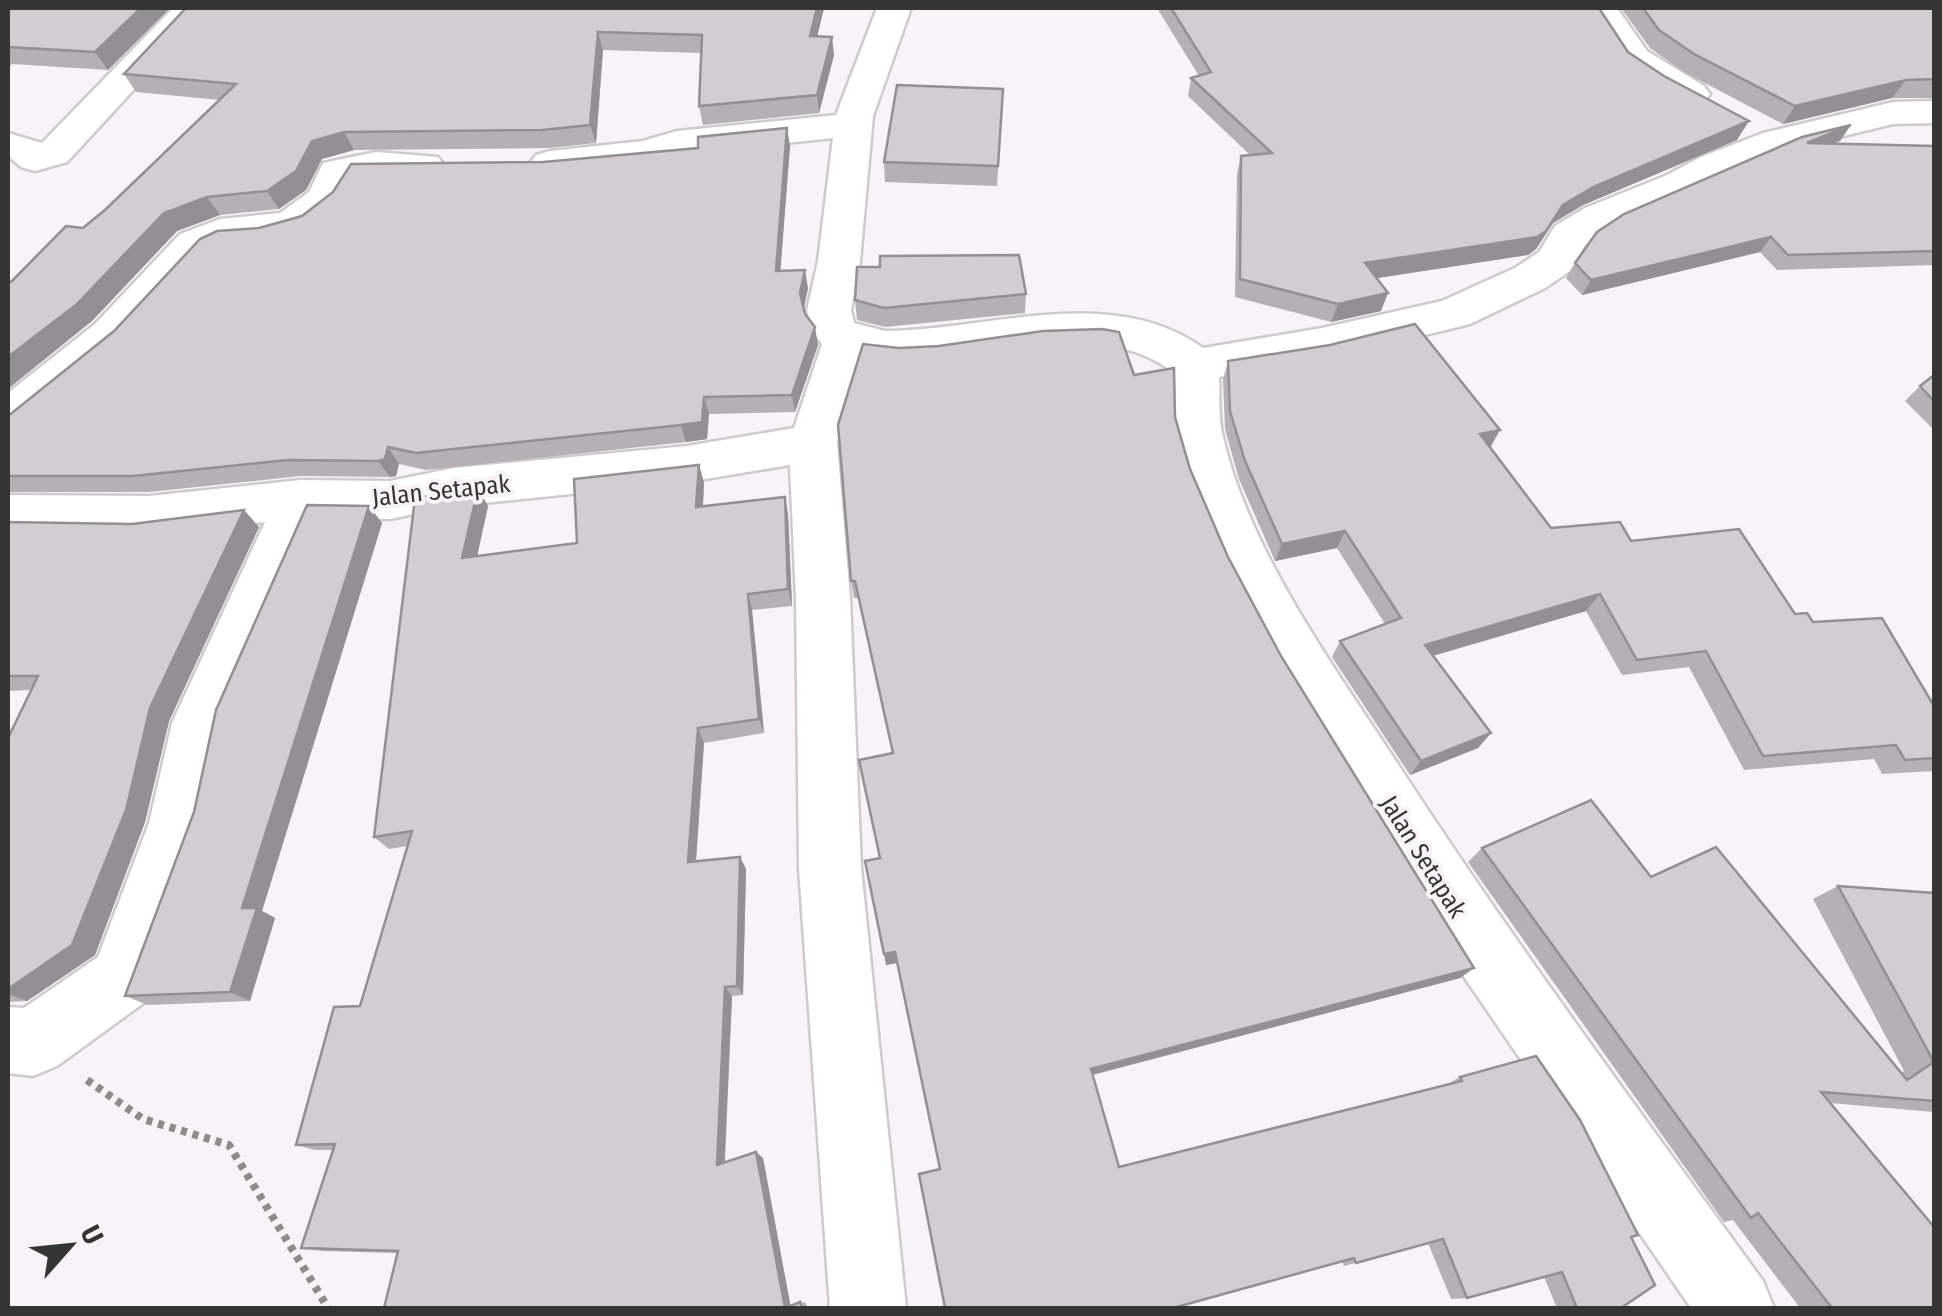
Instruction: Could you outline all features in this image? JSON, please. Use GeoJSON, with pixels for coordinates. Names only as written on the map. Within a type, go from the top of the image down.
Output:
{"type":"FeatureCollection","features":[{"type":"Feature","properties":{"kind":"street"},"geometry":{"type":"LineString","coordinates":[[17,147],[36,158],[53,154],[192,8]]}},
{"type":"Feature","properties":{"kind":"street"},"geometry":{"type":"LineString","coordinates":[[894,8],[860,94],[829,310],[834,331],[846,339],[854,344],[888,348],[1072,330],[1118,333],[1164,344],[1196,365],[1322,344],[1454,313],[1530,278],[1555,261],[1570,235],[1599,217],[1777,141],[1894,113],[1934,112]]}},
{"type":"Feature","properties":{"kind":"street"},"geometry":{"type":"LineString","coordinates":[[1600,8],[1634,59],[1669,83],[1777,141]]}},
{"type":"Feature","properties":{"kind":"street"},"geometry":{"type":"LineString","coordinates":[[514,166],[854,124]]}},
{"type":"Feature","properties":{"kind":"street"},"geometry":{"type":"LineString","coordinates":[[8,418],[111,336],[195,244],[220,232],[270,230],[295,222],[327,198],[337,172],[354,166],[468,166]]}},
{"type":"Feature","properties":{"kind":"street"},"geometry":{"type":"LineString","coordinates":[[846,339],[813,443],[823,598],[830,868],[868,1308]]}},
{"type":"Feature","properties":{"kind":"street","name":"Jalan Setapak"},"geometry":{"type":"LineString","coordinates":[[1196,365],[1198,435],[1214,486],[1252,573],[1296,654],[1465,924],[1736,1308]]}},
{"type":"Feature","properties":{"kind":"street","name":"Jalan Setapak"},"geometry":{"type":"LineString","coordinates":[[8,514],[149,516],[302,499],[390,500],[454,487],[651,469],[813,443]]}},
{"type":"Feature","properties":{"kind":"street"},"geometry":{"type":"LineString","coordinates":[[20,1041],[122,979],[179,823],[201,723],[302,499]]}},
{"type":"Feature","properties":{"kind":"path"},"geometry":{"type":"LineString","coordinates":[[20,1041],[143,1119],[229,1145],[328,1308]]}},
{"type":"Feature","properties":{"kind":"building"},"geometry":{"type":"Polygon","coordinates":[[[8,8],[141,8],[95,52],[8,47],[8,8]]]}},
{"type":"Feature","properties":{"kind":"building"},"geometry":{"type":"Polygon","coordinates":[[[186,8],[817,8],[810,36],[832,37],[817,95],[699,106],[702,35],[598,32],[590,125],[542,130],[344,132],[312,141],[296,171],[267,191],[207,197],[164,213],[77,304],[8,357],[8,281],[66,226],[83,228],[106,209],[236,84],[124,74],[186,8]]]}},
{"type":"Feature","properties":{"kind":"building"},"geometry":{"type":"Polygon","coordinates":[[[1171,8],[1599,8],[1628,52],[1664,76],[1749,121],[1593,187],[1563,205],[1546,231],[1537,237],[1365,263],[1388,293],[1338,304],[1240,279],[1241,156],[1272,153],[1191,78],[1211,72],[1171,8]]]}},
{"type":"Feature","properties":{"kind":"building"},"geometry":{"type":"Polygon","coordinates":[[[1643,8],[1934,8],[1934,79],[1906,80],[1795,106],[1694,54],[1659,30],[1643,8]]]}},
{"type":"Feature","properties":{"kind":"building"},"geometry":{"type":"Polygon","coordinates":[[[897,85],[1003,89],[998,166],[884,162],[897,85]]]}},
{"type":"Feature","properties":{"kind":"building"},"geometry":{"type":"Polygon","coordinates":[[[1851,125],[1807,143],[1934,146],[1934,251],[1788,255],[1771,237],[1591,280],[1575,263],[1597,232],[1624,214],[1802,137],[1851,125]]]}},
{"type":"Feature","properties":{"kind":"building"},"geometry":{"type":"Polygon","coordinates":[[[787,128],[776,271],[805,270],[800,293],[805,314],[815,327],[792,395],[704,397],[702,422],[416,453],[388,447],[385,459],[378,461],[288,460],[133,476],[8,476],[8,416],[114,331],[200,239],[217,231],[259,228],[302,216],[333,192],[351,164],[543,162],[698,148],[698,137],[787,128]]]}},
{"type":"Feature","properties":{"kind":"building"},"geometry":{"type":"Polygon","coordinates":[[[1019,255],[1026,294],[884,308],[855,300],[857,267],[880,267],[880,256],[1019,255]]]}},
{"type":"Feature","properties":{"kind":"building"},"geometry":{"type":"Polygon","coordinates":[[[1415,324],[1500,430],[1480,434],[1551,528],[1620,522],[1631,541],[1739,529],[1795,614],[1807,613],[1813,622],[1882,618],[1934,706],[1934,758],[1905,760],[1896,745],[1763,756],[1706,651],[1637,660],[1600,594],[1425,645],[1491,733],[1421,761],[1340,641],[1401,618],[1345,531],[1282,544],[1245,461],[1230,411],[1228,361],[1330,345],[1415,324]]]}},
{"type":"Feature","properties":{"kind":"building"},"geometry":{"type":"Polygon","coordinates":[[[1043,331],[1119,332],[1134,375],[1174,368],[1175,417],[1190,469],[1228,557],[1281,656],[1474,968],[1091,1069],[1119,1167],[1462,1081],[1460,1077],[1536,1056],[1580,1120],[1638,1235],[1631,1237],[1655,1285],[1621,1308],[1577,1308],[1562,1272],[1467,1298],[1443,1239],[1356,1263],[1354,1258],[1173,1308],[945,1308],[919,1174],[940,1169],[895,952],[884,954],[865,861],[880,858],[859,760],[893,753],[855,581],[851,581],[838,425],[863,344],[899,348],[939,346],[1043,331]]]}},
{"type":"Feature","properties":{"kind":"building"},"geometry":{"type":"Polygon","coordinates":[[[1934,375],[1934,401],[1920,386],[1934,375]]]}},
{"type":"Feature","properties":{"kind":"building"},"geometry":{"type":"Polygon","coordinates":[[[699,465],[696,507],[785,497],[788,589],[748,594],[759,719],[698,728],[688,862],[740,857],[737,986],[725,987],[717,1165],[756,1152],[785,1308],[384,1308],[398,1251],[301,1248],[335,1144],[296,1145],[334,1007],[360,1006],[412,831],[374,837],[415,498],[478,489],[462,558],[577,543],[574,479],[699,465]]]}},
{"type":"Feature","properties":{"kind":"building"},"geometry":{"type":"Polygon","coordinates":[[[307,505],[369,506],[242,908],[257,908],[230,992],[125,996],[194,812],[216,710],[307,505]]]}},
{"type":"Feature","properties":{"kind":"building"},"geometry":{"type":"Polygon","coordinates":[[[244,510],[150,708],[126,810],[72,945],[8,989],[8,738],[38,676],[8,676],[8,522],[132,524],[244,510]]]}},
{"type":"Feature","properties":{"kind":"building"},"geometry":{"type":"Polygon","coordinates":[[[1591,800],[1651,877],[1716,847],[1907,1080],[1934,1062],[1934,1101],[1821,1092],[1934,1227],[1934,1308],[1832,1308],[1758,1213],[1751,1218],[1482,848],[1591,800]]]}},
{"type":"Feature","properties":{"kind":"building"},"geometry":{"type":"Polygon","coordinates":[[[1838,886],[1934,893],[1934,1062],[1838,886]]]}}]}
